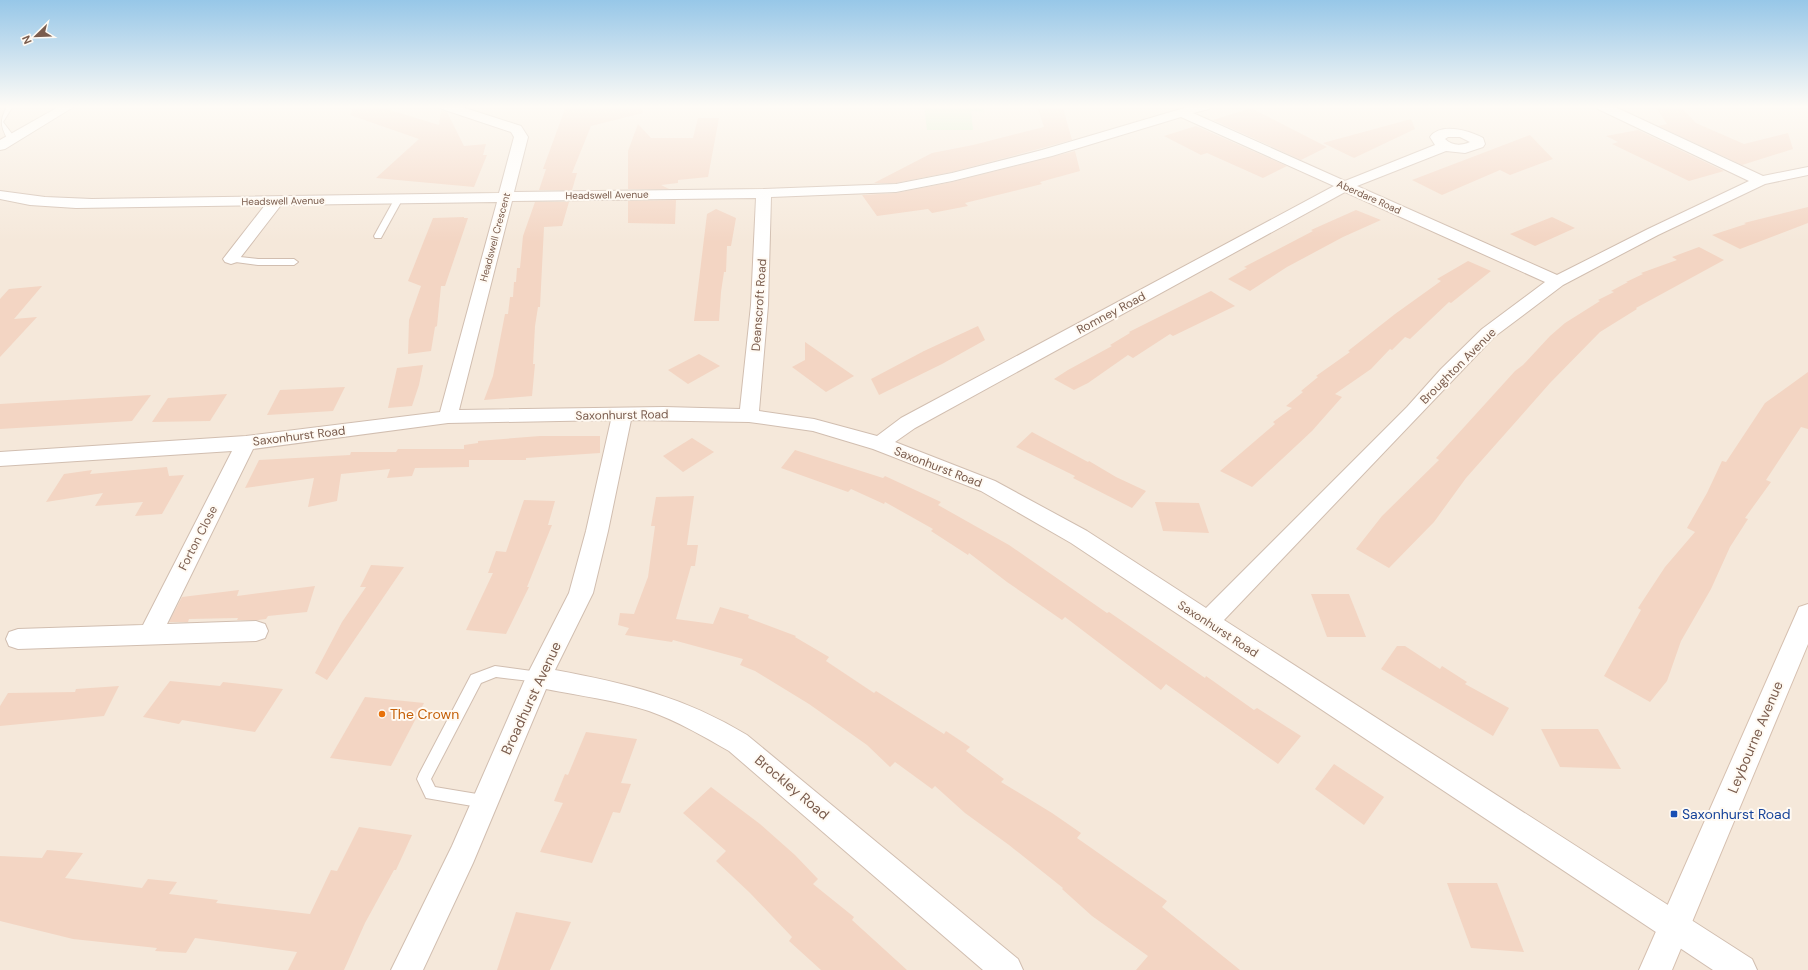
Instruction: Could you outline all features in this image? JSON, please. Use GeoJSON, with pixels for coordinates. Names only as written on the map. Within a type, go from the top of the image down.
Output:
{"type":"FeatureCollection","features":[{"type":"Feature","properties":{"kind":"street","name":"Headswell Crescent"},"geometry":{"type":"LineString","coordinates":[[448,417],[505,196],[518,151]]}},
{"type":"Feature","properties":{"kind":"street","name":"Headswell Avenue"},"geometry":{"type":"LineString","coordinates":[[0,195],[27,200],[84,204],[398,200],[505,196],[764,193],[871,190],[917,185],[1053,151]]}},
{"type":"Feature","properties":{"kind":"street","name":"Aberdare Road"},"geometry":{"type":"LineString","coordinates":[[1267,151],[1557,281]]}},
{"type":"Feature","properties":{"kind":"street","name":"Romney Road"},"geometry":{"type":"LineString","coordinates":[[880,444],[908,423],[1345,186],[1432,151]]}},
{"type":"Feature","properties":{"kind":"street"},"geometry":{"type":"LineString","coordinates":[[1701,151],[1761,181]]}},
{"type":"Feature","properties":{"kind":"street","name":"Broughton Avenue"},"geometry":{"type":"LineString","coordinates":[[1207,622],[1488,333],[1557,281],[1653,232],[1761,181],[1808,171]]}},
{"type":"Feature","properties":{"kind":"street","name":"Deanscroft Road"},"geometry":{"type":"LineString","coordinates":[[748,416],[757,349],[764,193]]}},
{"type":"Feature","properties":{"kind":"street"},"geometry":{"type":"LineString","coordinates":[[232,259],[276,201]]}},
{"type":"Feature","properties":{"kind":"street","name":"Saxonhurst Road"},"geometry":{"type":"LineString","coordinates":[[0,459],[246,443],[448,417],[622,415],[664,413],[748,416],[814,425],[880,444],[988,486],[1079,537],[1741,970]]}},
{"type":"Feature","properties":{"kind":"street","name":"Broadhurst Avenue"},"geometry":{"type":"LineString","coordinates":[[408,970],[463,853],[484,801],[539,678],[581,592],[597,531],[622,415]]}},
{"type":"Feature","properties":{"kind":"street","name":"Forton Close"},"geometry":{"type":"LineString","coordinates":[[150,633],[246,443]]}},
{"type":"Feature","properties":{"kind":"street","name":"Leybourne Avenue"},"geometry":{"type":"LineString","coordinates":[[1654,970],[1808,614]]}},
{"type":"Feature","properties":{"kind":"street"},"geometry":{"type":"LineString","coordinates":[[18,639],[150,633],[256,631]]}},
{"type":"Feature","properties":{"kind":"street","name":"Brockley Road"},"geometry":{"type":"LineString","coordinates":[[539,678],[646,700],[679,711],[709,725],[738,742],[1007,970]]}},
{"type":"Feature","properties":{"kind":"lane"},"geometry":{"type":"LineString","coordinates":[[378,236],[398,200]]}},
{"type":"Feature","properties":{"kind":"lane"},"geometry":{"type":"LineString","coordinates":[[232,259],[258,262],[294,262]]}},
{"type":"Feature","properties":{"kind":"lane"},"geometry":{"type":"LineString","coordinates":[[484,801],[431,793],[424,779],[476,679],[495,671],[539,678]]}},
{"type":"Feature","properties":{"kind":"shaded area"},"geometry":{"type":"Polygon","coordinates":[[[0,151],[1808,151],[1808,970],[0,970],[0,151]]]}},
{"type":"Feature","properties":{"kind":"building"},"geometry":{"type":"Polygon","coordinates":[[[405,151],[484,151],[483,155],[487,155],[474,187],[376,178],[405,151]]]}},
{"type":"Feature","properties":{"kind":"building"},"geometry":{"type":"Polygon","coordinates":[[[549,151],[581,151],[572,173],[577,173],[572,190],[539,190],[546,169],[543,169],[549,151]]]}},
{"type":"Feature","properties":{"kind":"building"},"geometry":{"type":"Polygon","coordinates":[[[628,151],[713,151],[708,177],[678,180],[678,183],[661,185],[669,189],[628,189],[628,151]]]}},
{"type":"Feature","properties":{"kind":"building"},"geometry":{"type":"Polygon","coordinates":[[[941,151],[1030,151],[952,172],[896,183],[874,183],[932,153],[941,151]]]}},
{"type":"Feature","properties":{"kind":"building"},"geometry":{"type":"Polygon","coordinates":[[[1074,151],[1080,171],[1040,182],[1042,184],[965,203],[968,206],[932,213],[928,209],[877,216],[862,195],[896,193],[952,182],[1074,151]]]}},
{"type":"Feature","properties":{"kind":"building"},"geometry":{"type":"Polygon","coordinates":[[[1194,151],[1253,151],[1287,166],[1263,178],[1207,153],[1201,155],[1194,151]]]}},
{"type":"Feature","properties":{"kind":"building"},"geometry":{"type":"Polygon","coordinates":[[[1282,151],[1318,151],[1301,160],[1282,151]]]}},
{"type":"Feature","properties":{"kind":"building"},"geometry":{"type":"Polygon","coordinates":[[[1340,151],[1368,151],[1354,158],[1340,151]]]}},
{"type":"Feature","properties":{"kind":"building"},"geometry":{"type":"Polygon","coordinates":[[[1487,151],[1546,151],[1553,159],[1510,175],[1500,170],[1442,195],[1412,180],[1487,151]]]}},
{"type":"Feature","properties":{"kind":"building"},"geometry":{"type":"Polygon","coordinates":[[[1627,151],[1683,151],[1724,171],[1689,181],[1627,151]]]}},
{"type":"Feature","properties":{"kind":"building"},"geometry":{"type":"Polygon","coordinates":[[[1712,151],[1786,151],[1742,165],[1712,151]]]}},
{"type":"Feature","properties":{"kind":"building"},"geometry":{"type":"Polygon","coordinates":[[[676,200],[675,224],[628,223],[628,201],[676,200]]]}},
{"type":"Feature","properties":{"kind":"building"},"geometry":{"type":"Polygon","coordinates":[[[535,202],[569,202],[562,226],[544,227],[540,307],[538,307],[535,326],[533,364],[535,364],[532,396],[484,400],[493,376],[505,314],[508,314],[510,297],[513,297],[517,268],[520,268],[523,236],[535,202]]]}},
{"type":"Feature","properties":{"kind":"building"},"geometry":{"type":"Polygon","coordinates":[[[1808,207],[1808,223],[1740,249],[1712,235],[1746,224],[1744,223],[1808,207]]]}},
{"type":"Feature","properties":{"kind":"building"},"geometry":{"type":"Polygon","coordinates":[[[716,209],[736,218],[731,246],[727,246],[726,272],[724,272],[721,292],[719,321],[694,321],[707,214],[716,209]]]}},
{"type":"Feature","properties":{"kind":"building"},"geometry":{"type":"Polygon","coordinates":[[[1356,210],[1381,220],[1343,237],[1287,267],[1250,291],[1228,279],[1247,268],[1244,267],[1313,231],[1311,230],[1356,210]]]}},
{"type":"Feature","properties":{"kind":"building"},"geometry":{"type":"Polygon","coordinates":[[[1552,217],[1575,228],[1535,246],[1510,234],[1552,217]]]}},
{"type":"Feature","properties":{"kind":"building"},"geometry":{"type":"Polygon","coordinates":[[[433,218],[468,218],[445,286],[441,286],[437,326],[435,327],[431,351],[408,354],[409,320],[421,286],[408,281],[433,218]]]}},
{"type":"Feature","properties":{"kind":"building"},"geometry":{"type":"Polygon","coordinates":[[[1699,247],[1724,260],[1636,308],[1637,309],[1600,332],[1550,383],[1466,478],[1434,522],[1389,568],[1356,549],[1382,516],[1439,460],[1436,458],[1515,371],[1523,365],[1550,336],[1565,323],[1600,301],[1598,300],[1614,292],[1611,291],[1643,274],[1641,273],[1677,260],[1672,257],[1699,247]]]}},
{"type":"Feature","properties":{"kind":"building"},"geometry":{"type":"Polygon","coordinates":[[[1468,261],[1491,271],[1451,303],[1449,302],[1410,339],[1405,337],[1392,350],[1390,349],[1371,369],[1335,394],[1342,397],[1312,431],[1252,487],[1220,471],[1275,424],[1273,422],[1292,408],[1286,406],[1318,377],[1316,376],[1350,352],[1348,351],[1395,314],[1441,281],[1437,279],[1468,261]]]}},
{"type":"Feature","properties":{"kind":"building"},"geometry":{"type":"Polygon","coordinates":[[[42,286],[14,319],[37,317],[0,357],[0,299],[9,289],[42,286]]]}},
{"type":"Feature","properties":{"kind":"building"},"geometry":{"type":"Polygon","coordinates":[[[1211,291],[1235,306],[1173,336],[1170,334],[1133,358],[1128,355],[1088,383],[1074,390],[1054,379],[1112,346],[1110,345],[1130,333],[1129,332],[1211,291]]]}},
{"type":"Feature","properties":{"kind":"building"},"geometry":{"type":"Polygon","coordinates":[[[978,326],[985,340],[942,364],[879,395],[871,379],[924,351],[978,326]]]}},
{"type":"Feature","properties":{"kind":"building"},"geometry":{"type":"Polygon","coordinates":[[[805,342],[854,376],[826,392],[792,367],[805,360],[805,342]]]}},
{"type":"Feature","properties":{"kind":"building"},"geometry":{"type":"Polygon","coordinates":[[[699,354],[720,366],[688,384],[668,370],[699,354]]]}},
{"type":"Feature","properties":{"kind":"building"},"geometry":{"type":"Polygon","coordinates":[[[423,365],[419,385],[412,406],[388,408],[397,368],[423,365]]]}},
{"type":"Feature","properties":{"kind":"building"},"geometry":{"type":"Polygon","coordinates":[[[1808,372],[1808,429],[1801,427],[1766,480],[1771,482],[1745,518],[1748,519],[1730,547],[1711,589],[1681,641],[1667,681],[1650,702],[1604,676],[1641,610],[1638,608],[1665,567],[1695,532],[1687,528],[1707,493],[1722,461],[1726,462],[1765,403],[1808,372]]]}},
{"type":"Feature","properties":{"kind":"building"},"geometry":{"type":"Polygon","coordinates":[[[345,387],[333,411],[267,415],[280,390],[345,387]]]}},
{"type":"Feature","properties":{"kind":"building"},"geometry":{"type":"Polygon","coordinates":[[[227,394],[210,421],[152,422],[168,398],[227,394]]]}},
{"type":"Feature","properties":{"kind":"building"},"geometry":{"type":"Polygon","coordinates":[[[151,395],[132,421],[0,429],[0,404],[151,395]]]}},
{"type":"Feature","properties":{"kind":"building"},"geometry":{"type":"Polygon","coordinates":[[[1032,432],[1088,462],[1089,461],[1116,477],[1146,491],[1132,508],[1073,478],[1075,476],[1016,447],[1032,432]]]}},
{"type":"Feature","properties":{"kind":"building"},"geometry":{"type":"Polygon","coordinates":[[[540,436],[600,436],[600,453],[526,458],[526,460],[469,460],[469,467],[415,468],[412,476],[387,478],[390,469],[341,474],[337,501],[308,507],[314,478],[245,488],[259,460],[350,455],[351,452],[396,452],[398,449],[464,449],[464,445],[478,443],[478,441],[540,436]]]}},
{"type":"Feature","properties":{"kind":"building"},"geometry":{"type":"Polygon","coordinates":[[[692,438],[714,452],[683,472],[663,456],[692,438]]]}},
{"type":"Feature","properties":{"kind":"building"},"geometry":{"type":"Polygon","coordinates":[[[795,450],[883,478],[885,476],[941,502],[938,505],[1009,545],[1107,613],[1109,612],[1205,678],[1206,676],[1254,710],[1257,708],[1301,736],[1278,764],[1166,684],[1161,690],[1065,617],[1062,620],[1007,582],[969,553],[968,555],[931,531],[933,529],[885,502],[884,504],[851,489],[848,492],[781,468],[795,450]]]}},
{"type":"Feature","properties":{"kind":"building"},"geometry":{"type":"Polygon","coordinates":[[[167,467],[169,476],[184,475],[162,514],[135,516],[143,502],[95,506],[103,493],[46,502],[64,474],[92,470],[90,474],[167,467]]]}},
{"type":"Feature","properties":{"kind":"building"},"geometry":{"type":"Polygon","coordinates":[[[694,496],[687,545],[698,545],[695,566],[691,566],[676,619],[713,624],[720,607],[749,615],[748,618],[796,636],[795,637],[829,657],[826,661],[874,693],[876,691],[944,734],[946,731],[970,747],[966,751],[1004,779],[1001,782],[1052,813],[1081,833],[1077,838],[1167,901],[1162,907],[1240,970],[1136,970],[1148,956],[1092,916],[1062,889],[1063,888],[1009,845],[965,813],[935,786],[932,789],[895,762],[890,767],[867,745],[809,704],[755,671],[740,665],[743,659],[673,640],[672,642],[625,635],[629,628],[618,625],[620,613],[634,614],[648,577],[655,526],[651,526],[656,497],[694,496]]]}},
{"type":"Feature","properties":{"kind":"building"},"geometry":{"type":"Polygon","coordinates":[[[524,500],[555,501],[548,525],[552,525],[527,587],[529,587],[506,634],[466,630],[493,573],[488,573],[496,551],[506,552],[524,500]]]}},
{"type":"Feature","properties":{"kind":"building"},"geometry":{"type":"Polygon","coordinates":[[[1155,502],[1199,503],[1209,533],[1163,531],[1155,502]]]}},
{"type":"Feature","properties":{"kind":"building"},"geometry":{"type":"Polygon","coordinates":[[[371,565],[404,567],[327,680],[315,673],[342,622],[366,587],[360,587],[371,565]]]}},
{"type":"Feature","properties":{"kind":"building"},"geometry":{"type":"Polygon","coordinates":[[[315,586],[307,612],[268,616],[266,619],[258,620],[237,620],[238,618],[189,619],[188,622],[169,622],[182,597],[239,590],[237,596],[315,586]]]}},
{"type":"Feature","properties":{"kind":"building"},"geometry":{"type":"Polygon","coordinates":[[[1311,594],[1349,594],[1366,637],[1327,637],[1311,594]]]}},
{"type":"Feature","properties":{"kind":"building"},"geometry":{"type":"Polygon","coordinates":[[[1397,646],[1405,646],[1440,669],[1442,666],[1467,682],[1465,684],[1509,708],[1493,736],[1381,669],[1397,646]]]}},
{"type":"Feature","properties":{"kind":"building"},"geometry":{"type":"Polygon","coordinates":[[[170,681],[220,686],[223,682],[283,689],[255,732],[182,720],[179,724],[143,717],[170,681]]]}},
{"type":"Feature","properties":{"kind":"building"},"geometry":{"type":"Polygon","coordinates":[[[119,686],[104,716],[0,726],[0,706],[8,693],[75,692],[76,689],[119,686]]]}},
{"type":"Feature","properties":{"kind":"building"},"geometry":{"type":"Polygon","coordinates":[[[365,697],[424,703],[391,766],[330,758],[365,697]]]}},
{"type":"Feature","properties":{"kind":"building"},"geometry":{"type":"Polygon","coordinates":[[[1541,729],[1598,729],[1621,769],[1560,767],[1541,729]]]}},
{"type":"Feature","properties":{"kind":"building"},"geometry":{"type":"Polygon","coordinates":[[[586,732],[637,739],[621,783],[631,784],[620,813],[613,812],[592,863],[540,852],[563,803],[554,801],[565,774],[568,775],[586,732]]]}},
{"type":"Feature","properties":{"kind":"building"},"geometry":{"type":"Polygon","coordinates":[[[1334,764],[1384,797],[1364,825],[1315,789],[1334,764]]]}},
{"type":"Feature","properties":{"kind":"building"},"geometry":{"type":"Polygon","coordinates":[[[711,787],[760,824],[795,855],[818,879],[813,884],[854,917],[852,920],[907,970],[821,970],[789,941],[792,937],[750,893],[716,861],[726,851],[683,813],[711,787]]]}},
{"type":"Feature","properties":{"kind":"building"},"geometry":{"type":"Polygon","coordinates":[[[359,827],[412,835],[396,870],[394,870],[365,923],[344,970],[288,970],[297,952],[195,938],[186,953],[155,951],[157,948],[73,939],[0,921],[0,856],[42,858],[47,850],[83,853],[65,878],[142,888],[148,879],[177,882],[169,894],[218,900],[216,903],[310,914],[331,870],[337,871],[359,827]]]}},
{"type":"Feature","properties":{"kind":"building"},"geometry":{"type":"Polygon","coordinates":[[[1447,883],[1497,883],[1524,952],[1471,948],[1447,883]]]}},
{"type":"Feature","properties":{"kind":"building"},"geometry":{"type":"Polygon","coordinates":[[[516,912],[571,922],[550,970],[497,970],[516,912]]]}},
{"type":"Feature","properties":{"kind":"place","name":"The Crown"},"geometry":{"type":"Point","coordinates":[382,714]}},
{"type":"Feature","properties":{"kind":"place","name":"Saxonhurst Road"},"geometry":{"type":"Point","coordinates":[1674,814]}}]}
